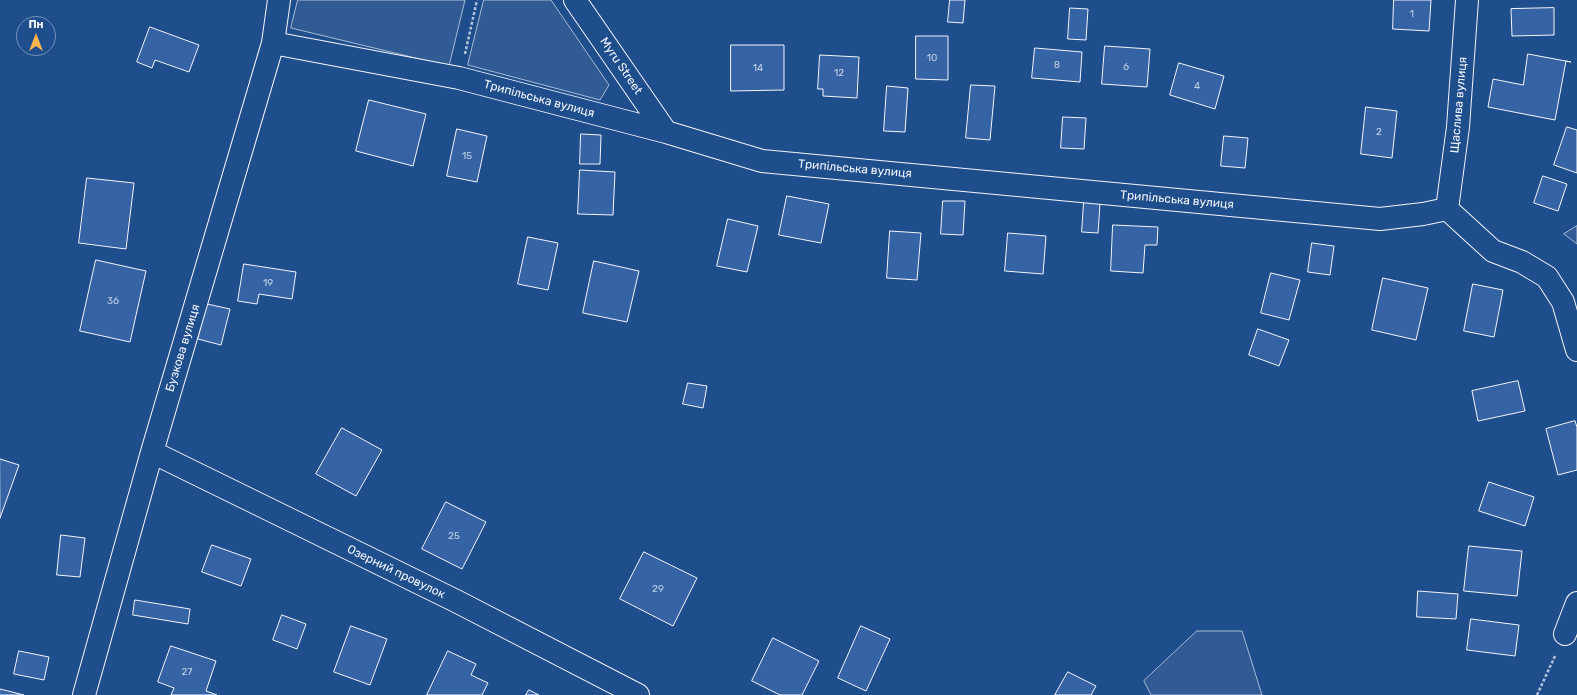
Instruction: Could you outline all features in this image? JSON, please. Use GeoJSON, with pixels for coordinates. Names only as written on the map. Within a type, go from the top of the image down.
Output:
{"type":"FeatureCollection","features":[{"type":"Feature","properties":{"kind":"street","name":"Бузкова вулиця"},"geometry":{"type":"LineString","coordinates":[[84,695],[152,452],[273,43],[279,0]]}},
{"type":"Feature","properties":{"kind":"street","name":"Myru Street"},"geometry":{"type":"LineString","coordinates":[[575,0],[666,132]]}},
{"type":"Feature","properties":{"kind":"street","name":"Щаслива вулиця"},"geometry":{"type":"LineString","coordinates":[[1447,209],[1458,127],[1467,0]]}},
{"type":"Feature","properties":{"kind":"street","name":"Трипільська вулиця"},"geometry":{"type":"LineString","coordinates":[[273,43],[459,78],[666,132],[762,161],[1380,218],[1423,214],[1447,209]]}},
{"type":"Feature","properties":{"kind":"street"},"geometry":{"type":"LineString","coordinates":[[1447,209],[1493,251],[1522,262],[1547,276],[1563,302],[1577,350]]}},
{"type":"Feature","properties":{"kind":"street","name":"Озерний провулок"},"geometry":{"type":"LineString","coordinates":[[152,452],[456,601],[638,695]]}},
{"type":"Feature","properties":{"kind":"street"},"geometry":{"type":"LineString","coordinates":[[1565,634],[1577,603]]}},
{"type":"Feature","properties":{"kind":"path"},"geometry":{"type":"LineString","coordinates":[[459,78],[477,0]]}},
{"type":"Feature","properties":{"kind":"path"},"geometry":{"type":"LineString","coordinates":[[1537,695],[1565,634]]}},
{"type":"Feature","properties":{"kind":"shaded area"},"geometry":{"type":"Polygon","coordinates":[[[298,0],[465,0],[449,66],[291,28],[298,0]]]}},
{"type":"Feature","properties":{"kind":"shaded area"},"geometry":{"type":"Polygon","coordinates":[[[484,0],[551,0],[609,85],[600,100],[468,65],[484,0]]]}},
{"type":"Feature","properties":{"kind":"shaded area"},"geometry":{"type":"Polygon","coordinates":[[[1577,226],[1577,244],[1564,234],[1577,226]]]}},
{"type":"Feature","properties":{"kind":"shaded area"},"geometry":{"type":"Polygon","coordinates":[[[1197,631],[1242,631],[1262,695],[1151,695],[1144,681],[1197,631]]]}},
{"type":"Feature","properties":{"kind":"building"},"geometry":{"type":"Polygon","coordinates":[[[950,0],[965,0],[963,23],[948,22],[950,0]]]}},
{"type":"Feature","properties":{"kind":"building"},"geometry":{"type":"Polygon","coordinates":[[[1394,0],[1431,0],[1429,31],[1393,29],[1394,0]]]}},
{"type":"Feature","properties":{"kind":"building"},"geometry":{"type":"Polygon","coordinates":[[[1070,8],[1088,9],[1086,40],[1068,39],[1070,8]]]}},
{"type":"Feature","properties":{"kind":"building"},"geometry":{"type":"Polygon","coordinates":[[[1554,8],[1554,35],[1512,36],[1511,9],[1554,8]]]}},
{"type":"Feature","properties":{"kind":"building"},"geometry":{"type":"Polygon","coordinates":[[[150,27],[199,45],[189,72],[155,60],[152,68],[137,62],[150,27]]]}},
{"type":"Feature","properties":{"kind":"building"},"geometry":{"type":"Polygon","coordinates":[[[916,36],[948,36],[948,80],[916,79],[916,36]]]}},
{"type":"Feature","properties":{"kind":"building"},"geometry":{"type":"Polygon","coordinates":[[[731,45],[784,45],[784,90],[731,91],[731,45]]]}},
{"type":"Feature","properties":{"kind":"building"},"geometry":{"type":"Polygon","coordinates":[[[1105,46],[1150,49],[1147,87],[1102,84],[1105,46]]]}},
{"type":"Feature","properties":{"kind":"building"},"geometry":{"type":"Polygon","coordinates":[[[1035,48],[1082,52],[1080,82],[1032,78],[1035,48]]]}},
{"type":"Feature","properties":{"kind":"building"},"geometry":{"type":"Polygon","coordinates":[[[1528,54],[1566,61],[1555,120],[1488,107],[1493,79],[1523,85],[1528,54]]]}},
{"type":"Feature","properties":{"kind":"building"},"geometry":{"type":"Polygon","coordinates":[[[820,55],[859,57],[857,98],[823,96],[823,89],[818,89],[820,55]]]}},
{"type":"Feature","properties":{"kind":"building"},"geometry":{"type":"Polygon","coordinates":[[[1179,63],[1224,76],[1215,109],[1170,95],[1179,63]]]}},
{"type":"Feature","properties":{"kind":"building"},"geometry":{"type":"Polygon","coordinates":[[[971,85],[995,86],[990,140],[966,138],[971,85]]]}},
{"type":"Feature","properties":{"kind":"building"},"geometry":{"type":"Polygon","coordinates":[[[887,86],[908,88],[905,132],[884,131],[887,86]]]}},
{"type":"Feature","properties":{"kind":"building"},"geometry":{"type":"Polygon","coordinates":[[[369,100],[426,114],[413,166],[356,151],[369,100]]]}},
{"type":"Feature","properties":{"kind":"building"},"geometry":{"type":"Polygon","coordinates":[[[1366,107],[1397,111],[1392,158],[1361,154],[1366,107]]]}},
{"type":"Feature","properties":{"kind":"building"},"geometry":{"type":"Polygon","coordinates":[[[1063,117],[1086,118],[1084,149],[1061,148],[1063,117]]]}},
{"type":"Feature","properties":{"kind":"building"},"geometry":{"type":"Polygon","coordinates":[[[1567,127],[1577,130],[1577,173],[1554,165],[1567,127]]]}},
{"type":"Feature","properties":{"kind":"building"},"geometry":{"type":"Polygon","coordinates":[[[457,129],[487,136],[477,182],[447,176],[457,129]]]}},
{"type":"Feature","properties":{"kind":"building"},"geometry":{"type":"Polygon","coordinates":[[[581,134],[601,135],[600,164],[580,164],[581,134]]]}},
{"type":"Feature","properties":{"kind":"building"},"geometry":{"type":"Polygon","coordinates":[[[1224,136],[1248,138],[1245,168],[1221,166],[1224,136]]]}},
{"type":"Feature","properties":{"kind":"building"},"geometry":{"type":"Polygon","coordinates":[[[580,170],[615,172],[613,215],[578,214],[580,170]]]}},
{"type":"Feature","properties":{"kind":"building"},"geometry":{"type":"Polygon","coordinates":[[[1543,176],[1567,184],[1558,211],[1534,203],[1543,176]]]}},
{"type":"Feature","properties":{"kind":"building"},"geometry":{"type":"Polygon","coordinates":[[[87,178],[134,183],[126,249],[79,243],[87,178]]]}},
{"type":"Feature","properties":{"kind":"building"},"geometry":{"type":"Polygon","coordinates":[[[787,196],[829,204],[821,243],[779,235],[787,196]]]}},
{"type":"Feature","properties":{"kind":"building"},"geometry":{"type":"Polygon","coordinates":[[[943,201],[965,201],[963,235],[941,234],[943,201]]]}},
{"type":"Feature","properties":{"kind":"building"},"geometry":{"type":"Polygon","coordinates":[[[1084,202],[1100,204],[1098,233],[1082,232],[1084,202]]]}},
{"type":"Feature","properties":{"kind":"building"},"geometry":{"type":"Polygon","coordinates":[[[728,219],[758,226],[747,272],[717,266],[728,219]]]}},
{"type":"Feature","properties":{"kind":"building"},"geometry":{"type":"Polygon","coordinates":[[[1113,225],[1158,227],[1157,245],[1145,245],[1143,273],[1111,271],[1113,225]]]}},
{"type":"Feature","properties":{"kind":"building"},"geometry":{"type":"Polygon","coordinates":[[[890,231],[921,233],[917,280],[887,278],[890,231]]]}},
{"type":"Feature","properties":{"kind":"building"},"geometry":{"type":"Polygon","coordinates":[[[1008,233],[1046,236],[1043,274],[1005,271],[1008,233]]]}},
{"type":"Feature","properties":{"kind":"building"},"geometry":{"type":"Polygon","coordinates":[[[528,237],[558,243],[548,290],[518,284],[528,237]]]}},
{"type":"Feature","properties":{"kind":"building"},"geometry":{"type":"Polygon","coordinates":[[[1312,243],[1334,246],[1330,275],[1308,272],[1312,243]]]}},
{"type":"Feature","properties":{"kind":"building"},"geometry":{"type":"Polygon","coordinates":[[[96,260],[146,271],[130,342],[80,331],[96,260]]]}},
{"type":"Feature","properties":{"kind":"building"},"geometry":{"type":"Polygon","coordinates":[[[594,261],[639,271],[627,322],[583,313],[594,261]]]}},
{"type":"Feature","properties":{"kind":"building"},"geometry":{"type":"Polygon","coordinates":[[[244,264],[296,272],[292,299],[259,294],[257,304],[238,301],[244,264]]]}},
{"type":"Feature","properties":{"kind":"building"},"geometry":{"type":"Polygon","coordinates":[[[1271,273],[1300,280],[1289,320],[1261,313],[1271,273]]]}},
{"type":"Feature","properties":{"kind":"building"},"geometry":{"type":"Polygon","coordinates":[[[1383,278],[1428,288],[1416,340],[1372,330],[1383,278]]]}},
{"type":"Feature","properties":{"kind":"building"},"geometry":{"type":"Polygon","coordinates":[[[1473,284],[1503,290],[1494,337],[1464,331],[1473,284]]]}},
{"type":"Feature","properties":{"kind":"building"},"geometry":{"type":"Polygon","coordinates":[[[207,304],[230,309],[221,345],[198,339],[207,304]]]}},
{"type":"Feature","properties":{"kind":"building"},"geometry":{"type":"Polygon","coordinates":[[[1258,329],[1289,340],[1279,366],[1249,355],[1258,329]]]}},
{"type":"Feature","properties":{"kind":"building"},"geometry":{"type":"Polygon","coordinates":[[[1518,381],[1525,411],[1478,421],[1472,391],[1518,381]]]}},
{"type":"Feature","properties":{"kind":"building"},"geometry":{"type":"Polygon","coordinates":[[[688,383],[707,386],[703,408],[683,404],[688,383]]]}},
{"type":"Feature","properties":{"kind":"building"},"geometry":{"type":"Polygon","coordinates":[[[1575,421],[1577,427],[1577,470],[1558,475],[1546,429],[1575,421]]]}},
{"type":"Feature","properties":{"kind":"building"},"geometry":{"type":"Polygon","coordinates":[[[342,428],[382,450],[356,496],[316,474],[342,428]]]}},
{"type":"Feature","properties":{"kind":"building"},"geometry":{"type":"Polygon","coordinates":[[[0,459],[19,465],[0,518],[0,459]]]}},
{"type":"Feature","properties":{"kind":"building"},"geometry":{"type":"Polygon","coordinates":[[[1489,482],[1534,497],[1525,526],[1479,511],[1489,482]]]}},
{"type":"Feature","properties":{"kind":"building"},"geometry":{"type":"Polygon","coordinates":[[[446,502],[486,522],[462,569],[422,549],[446,502]]]}},
{"type":"Feature","properties":{"kind":"building"},"geometry":{"type":"Polygon","coordinates":[[[61,535],[85,538],[80,577],[57,575],[61,535]]]}},
{"type":"Feature","properties":{"kind":"building"},"geometry":{"type":"Polygon","coordinates":[[[212,545],[251,559],[241,586],[202,572],[212,545]]]}},
{"type":"Feature","properties":{"kind":"building"},"geometry":{"type":"Polygon","coordinates":[[[1469,546],[1522,551],[1517,596],[1464,591],[1469,546]]]}},
{"type":"Feature","properties":{"kind":"building"},"geometry":{"type":"Polygon","coordinates":[[[644,552],[697,578],[673,626],[620,599],[644,552]]]}},
{"type":"Feature","properties":{"kind":"building"},"geometry":{"type":"Polygon","coordinates":[[[1418,591],[1458,594],[1456,619],[1417,617],[1418,591]]]}},
{"type":"Feature","properties":{"kind":"building"},"geometry":{"type":"Polygon","coordinates":[[[135,600],[190,609],[188,624],[133,615],[135,600]]]}},
{"type":"Feature","properties":{"kind":"building"},"geometry":{"type":"Polygon","coordinates":[[[282,615],[306,624],[297,649],[273,640],[282,615]]]}},
{"type":"Feature","properties":{"kind":"building"},"geometry":{"type":"Polygon","coordinates":[[[1471,619],[1519,625],[1515,656],[1467,650],[1471,619]]]}},
{"type":"Feature","properties":{"kind":"building"},"geometry":{"type":"Polygon","coordinates":[[[351,626],[387,639],[370,685],[334,672],[351,626]]]}},
{"type":"Feature","properties":{"kind":"building"},"geometry":{"type":"Polygon","coordinates":[[[861,626],[890,639],[866,691],[838,678],[861,626]]]}},
{"type":"Feature","properties":{"kind":"building"},"geometry":{"type":"Polygon","coordinates":[[[773,638],[819,661],[802,695],[780,695],[752,681],[773,638]]]}},
{"type":"Feature","properties":{"kind":"building"},"geometry":{"type":"Polygon","coordinates":[[[171,646],[216,661],[206,691],[217,695],[171,695],[174,688],[158,682],[171,646]]]}},
{"type":"Feature","properties":{"kind":"building"},"geometry":{"type":"Polygon","coordinates":[[[19,651],[49,657],[44,680],[14,674],[19,651]]]}},
{"type":"Feature","properties":{"kind":"building"},"geometry":{"type":"Polygon","coordinates":[[[448,651],[476,664],[471,675],[488,683],[482,695],[427,695],[448,651]]]}},
{"type":"Feature","properties":{"kind":"building"},"geometry":{"type":"Polygon","coordinates":[[[1068,672],[1096,686],[1091,695],[1055,695],[1068,672]]]}},
{"type":"Feature","properties":{"kind":"building"},"geometry":{"type":"Polygon","coordinates":[[[0,689],[24,695],[0,695],[0,689]]]}},
{"type":"Feature","properties":{"kind":"building"},"geometry":{"type":"Polygon","coordinates":[[[529,690],[539,695],[526,695],[529,690]]]}}]}
